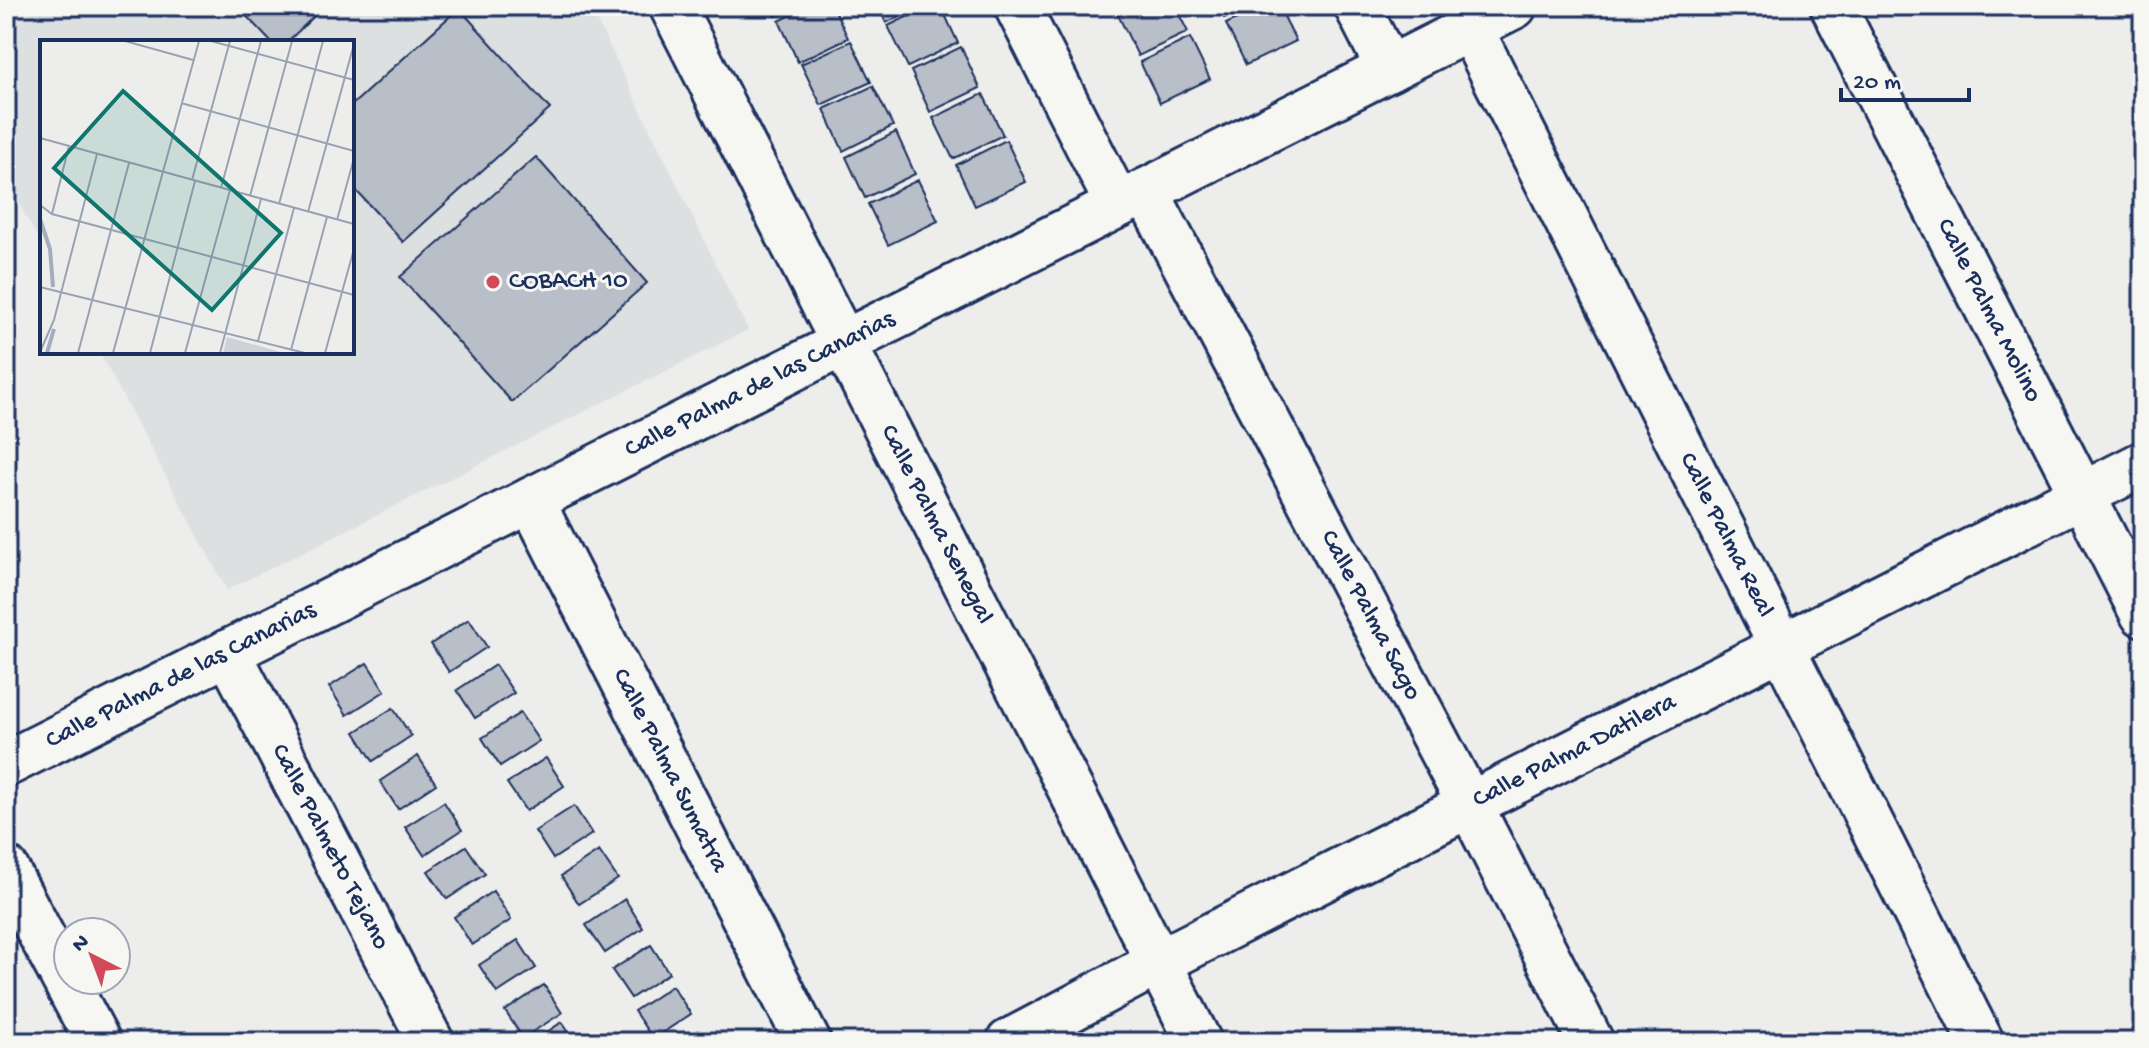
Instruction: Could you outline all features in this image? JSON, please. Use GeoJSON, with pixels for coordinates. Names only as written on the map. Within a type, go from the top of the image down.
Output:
{"type":"FeatureCollection","features":[{"type":"Feature","properties":{"kind":"street","name":"Calle Palma Senegal"},"geometry":{"type":"LineString","coordinates":[[672,6],[1199,1042]]}},
{"type":"Feature","properties":{"kind":"street","name":"Calle Palma Sago"},"geometry":{"type":"LineString","coordinates":[[1017,6],[1132,198],[1470,805],[1591,1042]]}},
{"type":"Feature","properties":{"kind":"street"},"geometry":{"type":"LineString","coordinates":[[1357,6],[1389,69]]}},
{"type":"Feature","properties":{"kind":"street","name":"Calle Palma de las Canarias"},"geometry":{"type":"LineString","coordinates":[[6,764],[1514,6]]}},
{"type":"Feature","properties":{"kind":"street","name":"Calle Palma Molino"},"geometry":{"type":"LineString","coordinates":[[1833,6],[2143,614]]}},
{"type":"Feature","properties":{"kind":"street","name":"Calle Palma Real"},"geometry":{"type":"LineString","coordinates":[[1470,28],[1981,1042]]}},
{"type":"Feature","properties":{"kind":"street","name":"Calle Palma Datilera"},"geometry":{"type":"LineString","coordinates":[[1009,1042],[1159,962],[2143,464]]}},
{"type":"Feature","properties":{"kind":"street","name":"Calle Palma Sumatra"},"geometry":{"type":"LineString","coordinates":[[531,500],[808,1042]]}},
{"type":"Feature","properties":{"kind":"street","name":"Calle Palmeto Tejano"},"geometry":{"type":"LineString","coordinates":[[228,652],[431,1042]]}},
{"type":"Feature","properties":{"kind":"street"},"geometry":{"type":"LineString","coordinates":[[6,869],[98,1042]]}},
{"type":"Feature","properties":{"kind":"shaded area"},"geometry":{"type":"Polygon","coordinates":[[[44,6],[590,6],[748,330],[227,590],[100,354],[354,354],[354,40],[40,40],[40,242],[6,180],[6,24],[44,6]]]}},
{"type":"Feature","properties":{"kind":"building"},"geometry":{"type":"Polygon","coordinates":[[[237,6],[325,6],[289,40],[269,40],[237,6]]]}},
{"type":"Feature","properties":{"kind":"building"},"geometry":{"type":"Polygon","coordinates":[[[771,6],[796,6],[776,16],[771,6]]]}},
{"type":"Feature","properties":{"kind":"building"},"geometry":{"type":"Polygon","coordinates":[[[810,6],[833,6],[848,38],[798,62],[779,21],[810,6]]]}},
{"type":"Feature","properties":{"kind":"building"},"geometry":{"type":"Polygon","coordinates":[[[878,6],[921,6],[886,23],[878,6]]]}},
{"type":"Feature","properties":{"kind":"building"},"geometry":{"type":"Polygon","coordinates":[[[929,6],[941,6],[958,43],[908,67],[888,26],[929,6]]]}},
{"type":"Feature","properties":{"kind":"building"},"geometry":{"type":"Polygon","coordinates":[[[1136,6],[1175,6],[1188,32],[1138,56],[1118,15],[1136,6]]]}},
{"type":"Feature","properties":{"kind":"building"},"geometry":{"type":"Polygon","coordinates":[[[1218,6],[1249,6],[1224,18],[1218,6]]]}},
{"type":"Feature","properties":{"kind":"building"},"geometry":{"type":"Polygon","coordinates":[[[1264,6],[1279,6],[1296,41],[1246,65],[1226,24],[1264,6]]]}},
{"type":"Feature","properties":{"kind":"building"},"geometry":{"type":"Polygon","coordinates":[[[459,8],[550,109],[403,242],[354,188],[354,103],[459,8]]]}},
{"type":"Feature","properties":{"kind":"building"},"geometry":{"type":"Polygon","coordinates":[[[1190,38],[1210,79],[1160,103],[1140,62],[1190,38]]]}},
{"type":"Feature","properties":{"kind":"building"},"geometry":{"type":"Polygon","coordinates":[[[851,41],[871,82],[821,105],[801,64],[851,41]]]}},
{"type":"Feature","properties":{"kind":"building"},"geometry":{"type":"Polygon","coordinates":[[[961,47],[980,88],[930,112],[911,71],[961,47]]]}},
{"type":"Feature","properties":{"kind":"building"},"geometry":{"type":"Polygon","coordinates":[[[873,86],[893,126],[843,151],[824,109],[873,86]]]}},
{"type":"Feature","properties":{"kind":"building"},"geometry":{"type":"Polygon","coordinates":[[[983,94],[1003,135],[953,159],[933,118],[983,94]]]}},
{"type":"Feature","properties":{"kind":"building"},"geometry":{"type":"Polygon","coordinates":[[[896,132],[915,174],[865,198],[846,157],[896,132]]]}},
{"type":"Feature","properties":{"kind":"building"},"geometry":{"type":"Polygon","coordinates":[[[1006,140],[1026,182],[975,206],[956,165],[1006,140]]]}},
{"type":"Feature","properties":{"kind":"building","name":"COBACH 10"},"geometry":{"type":"Polygon","coordinates":[[[536,157],[647,283],[512,402],[400,277],[536,157]]]}},
{"type":"Feature","properties":{"kind":"building"},"geometry":{"type":"Polygon","coordinates":[[[918,180],[938,221],[888,245],[868,204],[918,180]]]}},
{"type":"Feature","properties":{"kind":"building"},"geometry":{"type":"Polygon","coordinates":[[[469,619],[487,647],[449,672],[431,644],[469,619]]]}},
{"type":"Feature","properties":{"kind":"building"},"geometry":{"type":"Polygon","coordinates":[[[367,663],[385,691],[347,715],[329,687],[367,663]]]}},
{"type":"Feature","properties":{"kind":"building"},"geometry":{"type":"Polygon","coordinates":[[[495,665],[514,693],[475,718],[457,690],[495,665]]]}},
{"type":"Feature","properties":{"kind":"building"},"geometry":{"type":"Polygon","coordinates":[[[393,708],[411,736],[373,761],[355,732],[393,708]]]}},
{"type":"Feature","properties":{"kind":"building"},"geometry":{"type":"Polygon","coordinates":[[[520,713],[539,741],[500,766],[482,738],[520,713]]]}},
{"type":"Feature","properties":{"kind":"building"},"geometry":{"type":"Polygon","coordinates":[[[418,756],[436,784],[398,809],[380,781],[418,756]]]}},
{"type":"Feature","properties":{"kind":"building"},"geometry":{"type":"Polygon","coordinates":[[[546,758],[564,786],[526,811],[507,783],[546,758]]]}},
{"type":"Feature","properties":{"kind":"building"},"geometry":{"type":"Polygon","coordinates":[[[444,802],[462,830],[424,855],[405,827],[444,802]]]}},
{"type":"Feature","properties":{"kind":"building"},"geometry":{"type":"Polygon","coordinates":[[[574,806],[592,834],[553,859],[535,831],[574,806]]]}},
{"type":"Feature","properties":{"kind":"building"},"geometry":{"type":"Polygon","coordinates":[[[466,846],[485,874],[447,899],[428,871],[466,846]]]}},
{"type":"Feature","properties":{"kind":"building"},"geometry":{"type":"Polygon","coordinates":[[[599,851],[618,879],[579,904],[561,876],[599,851]]]}},
{"type":"Feature","properties":{"kind":"building"},"geometry":{"type":"Polygon","coordinates":[[[493,891],[511,920],[472,945],[454,917],[493,891]]]}},
{"type":"Feature","properties":{"kind":"building"},"geometry":{"type":"Polygon","coordinates":[[[625,899],[643,928],[605,953],[586,925],[625,899]]]}},
{"type":"Feature","properties":{"kind":"building"},"geometry":{"type":"Polygon","coordinates":[[[518,940],[536,968],[497,993],[479,965],[518,940]]]}},
{"type":"Feature","properties":{"kind":"building"},"geometry":{"type":"Polygon","coordinates":[[[651,945],[669,973],[631,998],[612,970],[651,945]]]}},
{"type":"Feature","properties":{"kind":"building"},"geometry":{"type":"Polygon","coordinates":[[[544,985],[562,1013],[523,1038],[505,1011],[544,985]]]}},
{"type":"Feature","properties":{"kind":"building"},"geometry":{"type":"Polygon","coordinates":[[[672,986],[691,1014],[653,1039],[634,1011],[672,986]]]}},
{"type":"Feature","properties":{"kind":"building"},"geometry":{"type":"Polygon","coordinates":[[[562,1022],[575,1042],[532,1042],[562,1022]]]}},
{"type":"Feature","properties":{"kind":"building"},"geometry":{"type":"Polygon","coordinates":[[[698,1031],[705,1042],[682,1042],[698,1031]]]}},
{"type":"Feature","properties":{"kind":"place","name":"COBACH 10"},"geometry":{"type":"Point","coordinates":[493,282]}}]}
